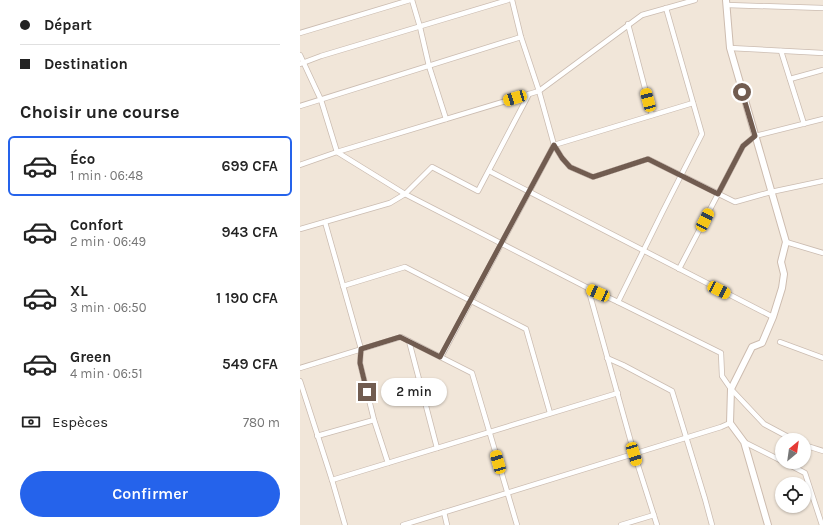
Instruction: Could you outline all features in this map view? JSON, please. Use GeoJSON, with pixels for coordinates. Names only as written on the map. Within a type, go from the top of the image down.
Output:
{"type":"FeatureCollection","features":[{"type":"Feature","properties":{"kind":"street"},"geometry":{"type":"LineString","coordinates":[[300,33],[411,0],[420,27],[429,66],[446,119]]}},
{"type":"Feature","properties":{"kind":"street"},"geometry":{"type":"LineString","coordinates":[[302,64],[321,56],[508,0]]}},
{"type":"Feature","properties":{"kind":"street"},"geometry":{"type":"LineString","coordinates":[[512,0],[521,37],[539,91],[554,145],[570,167],[593,177],[648,159],[735,202],[771,192],[823,181]]}},
{"type":"Feature","properties":{"kind":"street"},"geometry":{"type":"LineString","coordinates":[[300,164],[539,91],[642,15],[695,0]]}},
{"type":"Feature","properties":{"kind":"street"},"geometry":{"type":"LineString","coordinates":[[768,525],[744,442],[730,423],[731,388],[752,347],[762,343],[772,317],[782,288],[784,274],[782,262],[786,242],[730,48],[727,2],[823,8],[823,4]]}},
{"type":"Feature","properties":{"kind":"street"},"geometry":{"type":"LineString","coordinates":[[618,302],[702,134],[666,8]]}},
{"type":"Feature","properties":{"kind":"street"},"geometry":{"type":"LineString","coordinates":[[628,24],[652,115]]}},
{"type":"Feature","properties":{"kind":"street"},"geometry":{"type":"LineString","coordinates":[[300,106],[521,37]]}},
{"type":"Feature","properties":{"kind":"street"},"geometry":{"type":"LineString","coordinates":[[730,48],[823,53]]}},
{"type":"Feature","properties":{"kind":"street"},"geometry":{"type":"LineString","coordinates":[[781,51],[804,124]]}},
{"type":"Feature","properties":{"kind":"street"},"geometry":{"type":"LineString","coordinates":[[300,54],[302,64],[321,100],[337,152],[405,194],[588,288],[721,353],[722,376],[764,424],[781,433]]}},
{"type":"Feature","properties":{"kind":"street"},"geometry":{"type":"LineString","coordinates":[[790,79],[823,70]]}},
{"type":"Feature","properties":{"kind":"street"},"geometry":{"type":"LineString","coordinates":[[300,230],[390,203],[405,194],[432,167],[478,191],[529,94]]}},
{"type":"Feature","properties":{"kind":"street"},"geometry":{"type":"LineString","coordinates":[[440,357],[554,145],[693,103]]}},
{"type":"Feature","properties":{"kind":"street"},"geometry":{"type":"LineString","coordinates":[[679,269],[743,146],[755,136],[823,119]]}},
{"type":"Feature","properties":{"kind":"street"},"geometry":{"type":"LineString","coordinates":[[489,172],[772,317]]}},
{"type":"Feature","properties":{"kind":"street"},"geometry":{"type":"LineString","coordinates":[[325,222],[361,349],[360,363],[374,420],[388,463]]}},
{"type":"Feature","properties":{"kind":"street"},"geometry":{"type":"LineString","coordinates":[[786,242],[823,253]]}},
{"type":"Feature","properties":{"kind":"street"},"geometry":{"type":"LineString","coordinates":[[343,286],[405,268],[526,329],[550,413]]}},
{"type":"Feature","properties":{"kind":"street"},"geometry":{"type":"LineString","coordinates":[[588,288],[634,454],[657,525]]}},
{"type":"Feature","properties":{"kind":"street"},"geometry":{"type":"LineString","coordinates":[[300,368],[400,337],[472,373],[517,525]]}},
{"type":"Feature","properties":{"kind":"street"},"geometry":{"type":"LineString","coordinates":[[409,341],[436,448]]}},
{"type":"Feature","properties":{"kind":"street"},"geometry":{"type":"LineString","coordinates":[[780,342],[823,358]]}},
{"type":"Feature","properties":{"kind":"street"},"geometry":{"type":"LineString","coordinates":[[608,358],[623,364],[672,391],[712,525]]}},
{"type":"Feature","properties":{"kind":"street"},"geometry":{"type":"LineString","coordinates":[[300,381],[345,525]]}},
{"type":"Feature","properties":{"kind":"street"},"geometry":{"type":"LineString","coordinates":[[332,480],[618,393]]}},
{"type":"Feature","properties":{"kind":"street"},"geometry":{"type":"LineString","coordinates":[[318,436],[374,420]]}},
{"type":"Feature","properties":{"kind":"street"},"geometry":{"type":"LineString","coordinates":[[403,525],[686,438],[730,423]]}},
{"type":"Feature","properties":{"kind":"street"},"geometry":{"type":"LineString","coordinates":[[744,442],[775,458]]}},
{"type":"Feature","properties":{"kind":"street"},"geometry":{"type":"LineString","coordinates":[[811,447],[823,451]]}},
{"type":"Feature","properties":{"kind":"street"},"geometry":{"type":"LineString","coordinates":[[797,469],[805,473],[822,525]]}},
{"type":"Feature","properties":{"kind":"street"},"geometry":{"type":"LineString","coordinates":[[444,512],[448,525]]}},
{"type":"Feature","properties":{"kind":"street"},"geometry":{"type":"LineString","coordinates":[[621,525],[654,515]]}},
{"type":"Feature","properties":{"kind":"shaded area"},"geometry":{"type":"Polygon","coordinates":[[[300,0],[823,0],[823,525],[300,525],[300,0]]]}},
{"type":"Feature","properties":{"kind":"route"},"geometry":{"type":"LineString","coordinates":[[367,392],[360,363],[361,349],[400,337],[440,357],[554,145],[570,167],[593,177],[648,159],[718,194],[743,146],[755,136],[742,92]]}}]}
